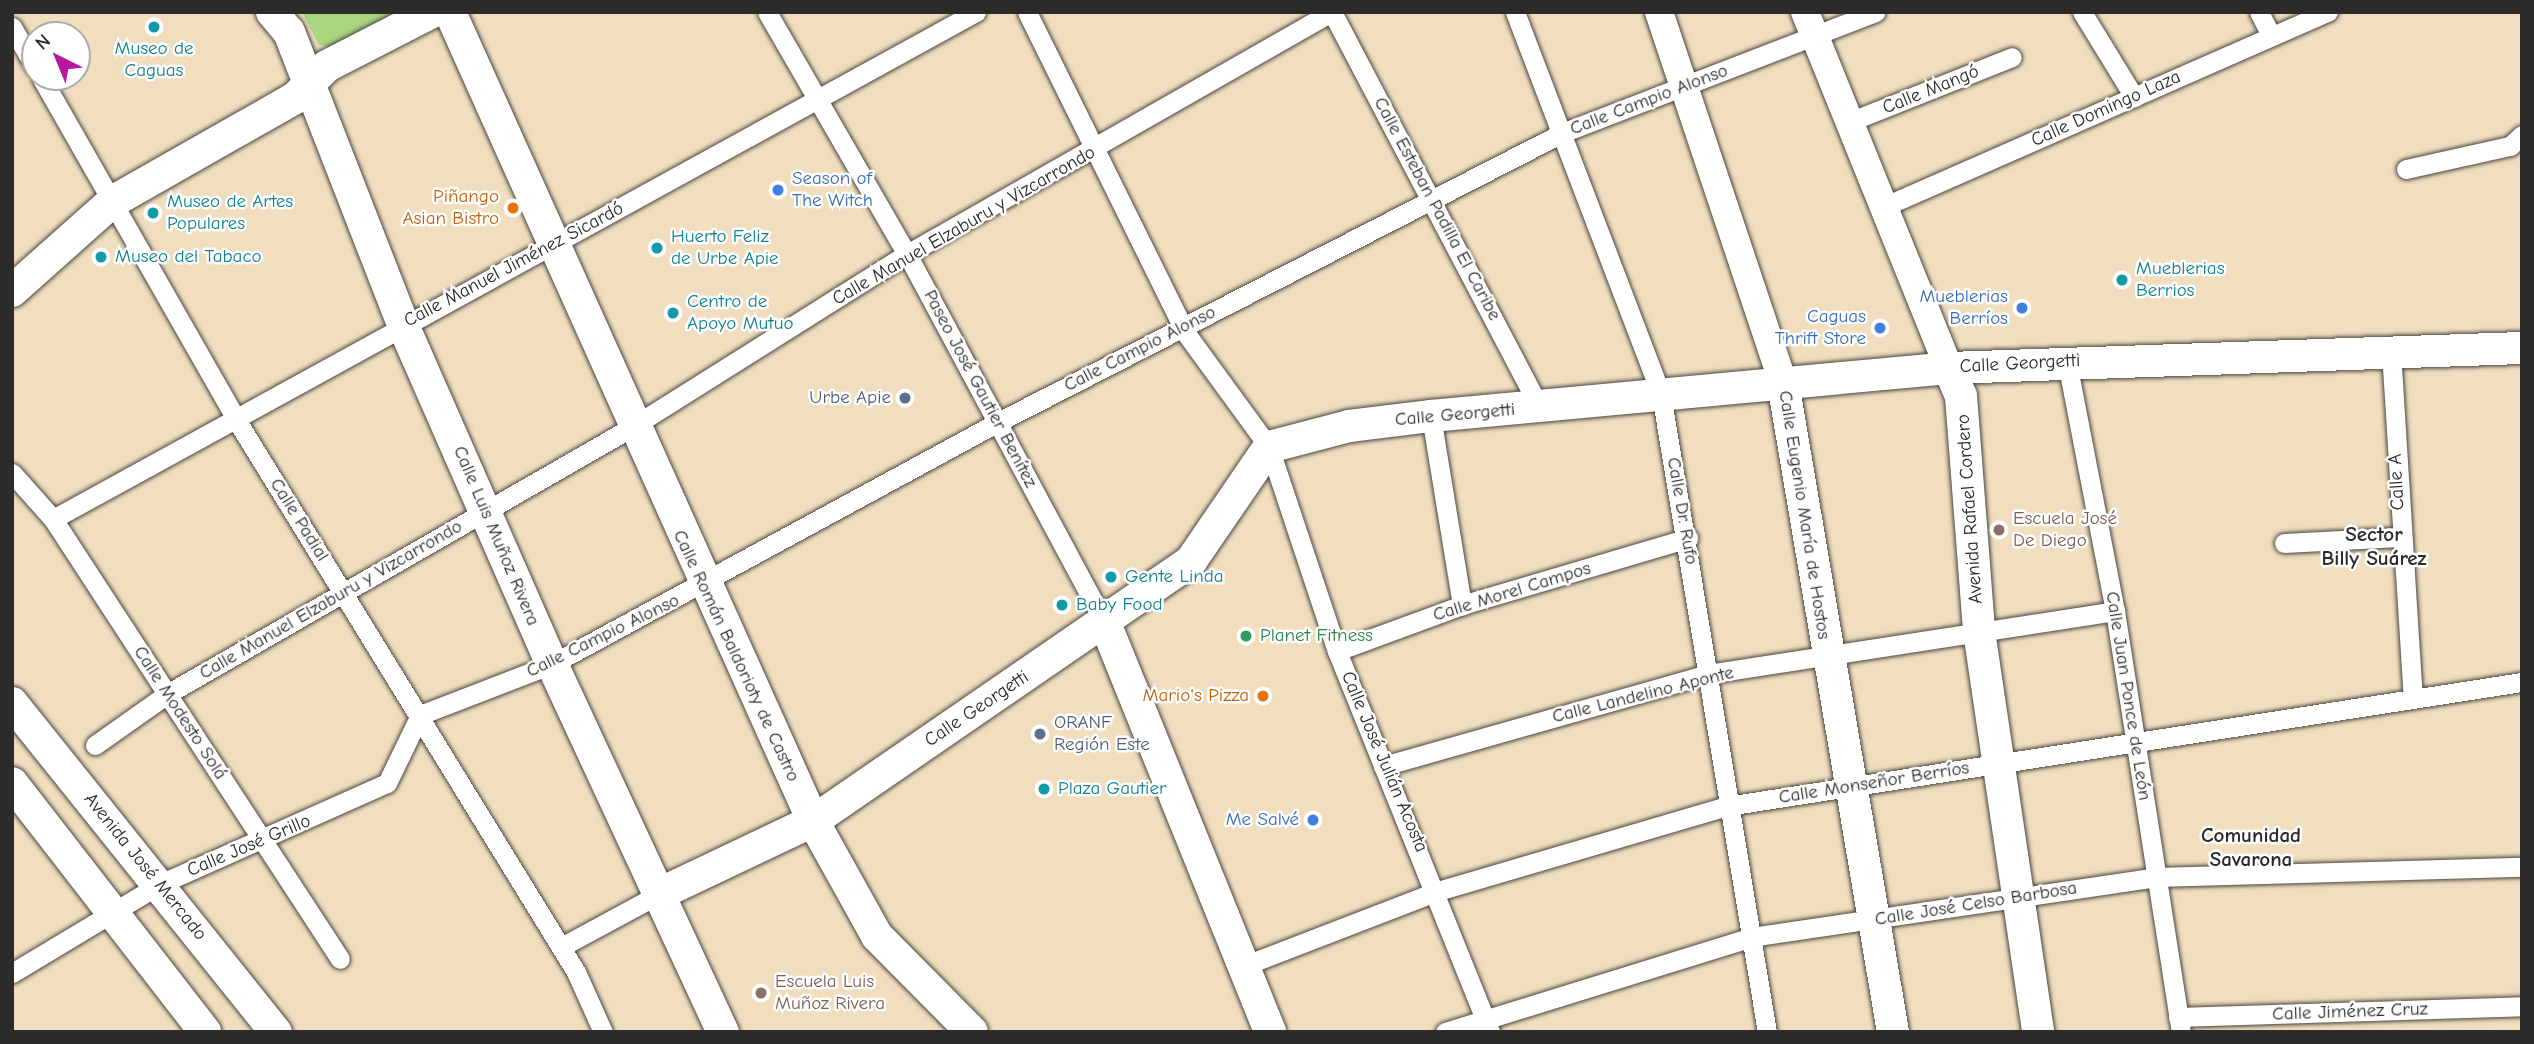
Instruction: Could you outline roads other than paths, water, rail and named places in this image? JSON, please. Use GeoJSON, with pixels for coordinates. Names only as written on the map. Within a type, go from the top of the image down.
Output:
{"type":"FeatureCollection","features":[{"type":"Feature","properties":{"kind":"main road"},"geometry":{"type":"LineString","coordinates":[[12,291],[112,202],[295,98],[308,81],[432,12]]}},
{"type":"Feature","properties":{"kind":"main road","name":"Calle Román Baldorioty de Castro"},"geometry":{"type":"LineString","coordinates":[[450,12],[555,245],[703,587],[813,821],[877,936],[972,1032]]}},
{"type":"Feature","properties":{"kind":"main road","name":"Calle Eugenio María de Hostos"},"geometry":{"type":"LineString","coordinates":[[1659,12],[1783,383],[1827,657],[1893,1032]]}},
{"type":"Feature","properties":{"kind":"main road","name":"Calle Luis Muñoz Rivera"},"geometry":{"type":"LineString","coordinates":[[284,19],[403,325],[552,664],[657,895],[723,1032]]}},
{"type":"Feature","properties":{"kind":"main road","name":"Avenida Rafael Cordero"},"geometry":{"type":"LineString","coordinates":[[1810,24],[1961,396],[1979,631],[1996,764],[2038,1032]]}},
{"type":"Feature","properties":{"kind":"main road","name":"Calle Georgetti"},"geometry":{"type":"LineString","coordinates":[[657,895],[813,821],[1191,561],[1269,447],[1349,426],[1431,416],[1949,368],[2522,348]]}},
{"type":"Feature","properties":{"kind":"main road"},"geometry":{"type":"LineString","coordinates":[[1105,622],[1246,965],[1270,1032]]}},
{"type":"Feature","properties":{"kind":"main road","name":"Avenida José Mercado"},"geometry":{"type":"LineString","coordinates":[[12,703],[160,884],[276,1032]]}},
{"type":"Feature","properties":{"kind":"main road"},"geometry":{"type":"LineString","coordinates":[[12,783],[205,1032]]}},
{"type":"Feature","properties":{"kind":"street","name":"Paseo José Gautier Benítez"},"geometry":{"type":"LineString","coordinates":[[767,12],[907,254],[1105,622]]}},
{"type":"Feature","properties":{"kind":"street","name":"Calle Manuel Jiménez Sicardó"},"geometry":{"type":"LineString","coordinates":[[53,519],[234,416],[555,245],[816,97],[976,12]]}},
{"type":"Feature","properties":{"kind":"street","name":"Calle José Julián Acosta"},"geometry":{"type":"LineString","coordinates":[[1027,12],[1186,326],[1269,447],[1337,651],[1382,766],[1438,891],[1487,1024]]}},
{"type":"Feature","properties":{"kind":"street","name":"Calle Manuel Elzaburu y Vizcarrondo"},"geometry":{"type":"LineString","coordinates":[[94,745],[167,694],[342,590],[487,511],[632,427],[907,254],[1097,150],[1331,12]]}},
{"type":"Feature","properties":{"kind":"street","name":"Calle Esteban Padilla El Caribe"},"geometry":{"type":"LineString","coordinates":[[1331,12],[1433,197],[1539,407]]}},
{"type":"Feature","properties":{"kind":"street","name":"Calle Dr. Rufo"},"geometry":{"type":"LineString","coordinates":[[1515,12],[1661,394],[1688,538],[1727,806],[1767,1032]]}},
{"type":"Feature","properties":{"kind":"street","name":"Calle Campio Alonso"},"geometry":{"type":"LineString","coordinates":[[420,715],[552,664],[703,587],[998,422],[1562,133],[1685,86],[1810,24],[1875,12]]}},
{"type":"Feature","properties":{"kind":"street"},"geometry":{"type":"LineString","coordinates":[[2082,12],[2134,97]]}},
{"type":"Feature","properties":{"kind":"street"},"geometry":{"type":"LineString","coordinates":[[2259,12],[2271,36]]}},
{"type":"Feature","properties":{"kind":"street","name":"Calle Domingo Laza"},"geometry":{"type":"LineString","coordinates":[[1884,207],[2328,12]]}},
{"type":"Feature","properties":{"kind":"street"},"geometry":{"type":"LineString","coordinates":[[12,27],[21,43]]}},
{"type":"Feature","properties":{"kind":"street","name":"Calle Mangó"},"geometry":{"type":"LineString","coordinates":[[1849,122],[2012,57]]}},
{"type":"Feature","properties":{"kind":"street","name":"Calle Padial"},"geometry":{"type":"LineString","coordinates":[[49,91],[234,416],[561,947],[603,1032]]}},
{"type":"Feature","properties":{"kind":"street"},"geometry":{"type":"LineString","coordinates":[[2406,169],[2510,146],[2522,135]]}},
{"type":"Feature","properties":{"kind":"street","name":"Calle A"},"geometry":{"type":"LineString","coordinates":[[2391,351],[2399,537],[2413,697]]}},
{"type":"Feature","properties":{"kind":"street","name":"Calle Juan Ponce de León"},"geometry":{"type":"LineString","coordinates":[[2067,362],[2115,611],[2179,1024]]}},
{"type":"Feature","properties":{"kind":"street"},"geometry":{"type":"LineString","coordinates":[[1431,416],[1461,605]]}},
{"type":"Feature","properties":{"kind":"street","name":"Calle Modesto Solá"},"geometry":{"type":"LineString","coordinates":[[12,473],[53,519],[340,959]]}},
{"type":"Feature","properties":{"kind":"street"},"geometry":{"type":"LineString","coordinates":[[2284,543],[2399,537]]}},
{"type":"Feature","properties":{"kind":"street","name":"Calle Morel Campos"},"geometry":{"type":"LineString","coordinates":[[1337,651],[1461,605],[1688,538]]}},
{"type":"Feature","properties":{"kind":"street","name":"Calle Landelino Aponte"},"geometry":{"type":"LineString","coordinates":[[1382,766],[1707,674],[2115,611]]}},
{"type":"Feature","properties":{"kind":"street","name":"Calle Monseñor Berríos"},"geometry":{"type":"LineString","coordinates":[[1246,965],[1438,891],[1727,806],[2522,682]]}},
{"type":"Feature","properties":{"kind":"street","name":"Calle José Grillo"},"geometry":{"type":"LineString","coordinates":[[12,973],[160,884],[265,841],[387,783],[420,715]]}},
{"type":"Feature","properties":{"kind":"street","name":"Calle José Celso Barbosa"},"geometry":{"type":"LineString","coordinates":[[1445,1032],[1487,1024],[1751,937],[2156,877],[2522,867]]}},
{"type":"Feature","properties":{"kind":"street","name":"Calle Georgetti"},"geometry":{"type":"LineString","coordinates":[[561,947],[657,895]]}},
{"type":"Feature","properties":{"kind":"street","name":"Calle Jiménez Cruz"},"geometry":{"type":"LineString","coordinates":[[2179,1024],[2522,1006]]}},
{"type":"Feature","properties":{"kind":"place","name":"Museo de Caguas"},"geometry":{"type":"Point","coordinates":[154,27]}},
{"type":"Feature","properties":{"kind":"place","name":"Season of The Witch"},"geometry":{"type":"Point","coordinates":[778,190]}},
{"type":"Feature","properties":{"kind":"place","name":"Piñango Asian Bistro"},"geometry":{"type":"Point","coordinates":[513,208]}},
{"type":"Feature","properties":{"kind":"place","name":"Museo de Artes Populares"},"geometry":{"type":"Point","coordinates":[153,213]}},
{"type":"Feature","properties":{"kind":"place","name":"Huerto Feliz de Urbe Apie"},"geometry":{"type":"Point","coordinates":[657,248]}},
{"type":"Feature","properties":{"kind":"place","name":"Museo del Tabaco"},"geometry":{"type":"Point","coordinates":[101,257]}},
{"type":"Feature","properties":{"kind":"place","name":"Mueblerias Berrios"},"geometry":{"type":"Point","coordinates":[2122,280]}},
{"type":"Feature","properties":{"kind":"place","name":"Mueblerias Berríos"},"geometry":{"type":"Point","coordinates":[2022,308]}},
{"type":"Feature","properties":{"kind":"place","name":"Centro de Apoyo Mutuo"},"geometry":{"type":"Point","coordinates":[673,313]}},
{"type":"Feature","properties":{"kind":"place","name":"Caguas Thrift Store"},"geometry":{"type":"Point","coordinates":[1880,328]}},
{"type":"Feature","properties":{"kind":"place","name":"Urbe Apie"},"geometry":{"type":"Point","coordinates":[905,398]}},
{"type":"Feature","properties":{"kind":"place","name":"Escuela José De Diego"},"geometry":{"type":"Point","coordinates":[1999,530]}},
{"type":"Feature","properties":{"kind":"place","name":"Gente Linda"},"geometry":{"type":"Point","coordinates":[1111,577]}},
{"type":"Feature","properties":{"kind":"place","name":"Baby Food"},"geometry":{"type":"Point","coordinates":[1062,605]}},
{"type":"Feature","properties":{"kind":"place","name":"Planet Fitness"},"geometry":{"type":"Point","coordinates":[1246,636]}},
{"type":"Feature","properties":{"kind":"place","name":"Mario's Pizza"},"geometry":{"type":"Point","coordinates":[1263,696]}},
{"type":"Feature","properties":{"kind":"place","name":"ORANF Región Este"},"geometry":{"type":"Point","coordinates":[1040,734]}},
{"type":"Feature","properties":{"kind":"place","name":"Plaza Gautier"},"geometry":{"type":"Point","coordinates":[1044,789]}},
{"type":"Feature","properties":{"kind":"place","name":"Me Salvé"},"geometry":{"type":"Point","coordinates":[1313,820]}},
{"type":"Feature","properties":{"kind":"place","name":"Escuela Luis Muñoz Rivera"},"geometry":{"type":"Point","coordinates":[761,993]}},
{"type":"Feature","properties":{"kind":"district","name":"Sector Billy Suárez"},"geometry":{"type":"Point","coordinates":[2374,546]}},
{"type":"Feature","properties":{"kind":"district","name":"Comunidad Savarona"},"geometry":{"type":"Point","coordinates":[2251,847]}}]}
